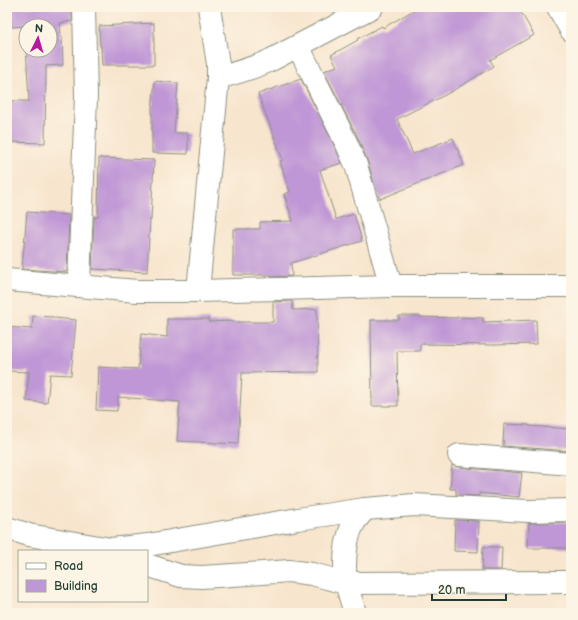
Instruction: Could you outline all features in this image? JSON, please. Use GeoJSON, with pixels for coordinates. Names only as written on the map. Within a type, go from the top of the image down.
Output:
{"type":"FeatureCollection","features":[{"type":"Feature","properties":{"kind":"street"},"geometry":{"type":"LineString","coordinates":[[79,286],[86,96],[84,7]]}},
{"type":"Feature","properties":{"kind":"street"},"geometry":{"type":"LineString","coordinates":[[198,291],[218,78],[218,64],[209,7]]}},
{"type":"Feature","properties":{"kind":"street"},"geometry":{"type":"LineString","coordinates":[[218,78],[256,67],[372,7]]}},
{"type":"Feature","properties":{"kind":"street"},"geometry":{"type":"LineString","coordinates":[[558,7],[571,30]]}},
{"type":"Feature","properties":{"kind":"street"},"geometry":{"type":"LineString","coordinates":[[298,46],[356,165],[391,286]]}},
{"type":"Feature","properties":{"kind":"street"},"geometry":{"type":"LineString","coordinates":[[7,280],[137,291],[198,291],[391,286],[571,286]]}},
{"type":"Feature","properties":{"kind":"street"},"geometry":{"type":"LineString","coordinates":[[459,455],[571,464]]}},
{"type":"Feature","properties":{"kind":"street"},"geometry":{"type":"LineString","coordinates":[[7,528],[29,535],[113,550],[365,509],[414,505],[528,511],[571,510]]}},
{"type":"Feature","properties":{"kind":"street"},"geometry":{"type":"LineString","coordinates":[[355,613],[346,584],[344,565],[348,539],[355,522],[365,509]]}},
{"type":"Feature","properties":{"kind":"street"},"geometry":{"type":"LineString","coordinates":[[148,566],[181,576],[202,577],[289,571],[312,574],[346,584],[571,582]]}},
{"type":"Feature","properties":{"kind":"building"},"geometry":{"type":"Polygon","coordinates":[[[10,7],[72,7],[72,21],[60,23],[63,65],[46,66],[45,143],[7,142],[7,101],[29,101],[26,58],[58,58],[58,18],[18,18],[18,26],[11,27],[10,7]]]}},
{"type":"Feature","properties":{"kind":"building"},"geometry":{"type":"Polygon","coordinates":[[[419,7],[518,7],[534,35],[490,60],[494,66],[449,93],[397,119],[413,154],[453,138],[464,165],[380,199],[367,160],[356,134],[324,71],[337,66],[331,55],[358,40],[357,39],[382,26],[383,28],[419,7]]]}},
{"type":"Feature","properties":{"kind":"building"},"geometry":{"type":"Polygon","coordinates":[[[154,23],[154,65],[102,65],[99,26],[154,23]]]}},
{"type":"Feature","properties":{"kind":"building"},"geometry":{"type":"Polygon","coordinates":[[[301,79],[342,163],[320,170],[336,219],[354,214],[362,241],[291,263],[292,276],[272,277],[272,275],[233,275],[233,229],[260,229],[260,222],[293,221],[284,194],[290,192],[280,161],[283,160],[258,94],[301,79]]]}},
{"type":"Feature","properties":{"kind":"building"},"geometry":{"type":"Polygon","coordinates":[[[155,81],[178,83],[174,133],[188,133],[188,154],[152,153],[152,109],[155,81]]]}},
{"type":"Feature","properties":{"kind":"building"},"geometry":{"type":"Polygon","coordinates":[[[99,158],[154,160],[147,272],[92,269],[94,217],[98,217],[99,158]]]}},
{"type":"Feature","properties":{"kind":"building"},"geometry":{"type":"Polygon","coordinates":[[[27,212],[69,215],[67,272],[22,269],[27,212]]]}},
{"type":"Feature","properties":{"kind":"building"},"geometry":{"type":"Polygon","coordinates":[[[292,301],[293,310],[317,309],[318,372],[242,373],[238,444],[177,441],[180,402],[118,397],[117,411],[96,410],[98,367],[138,369],[141,334],[167,337],[167,319],[209,319],[209,322],[273,322],[273,302],[292,301]]]}},
{"type":"Feature","properties":{"kind":"building"},"geometry":{"type":"Polygon","coordinates":[[[33,316],[76,320],[71,375],[50,374],[47,403],[26,401],[29,372],[7,371],[7,327],[32,329],[33,316]]]}},
{"type":"Feature","properties":{"kind":"building"},"geometry":{"type":"Polygon","coordinates":[[[399,316],[483,318],[483,322],[536,320],[537,344],[420,344],[420,351],[397,351],[398,406],[372,406],[371,320],[399,320],[399,316]]]}},
{"type":"Feature","properties":{"kind":"building"},"geometry":{"type":"Polygon","coordinates":[[[504,424],[571,429],[571,451],[503,446],[504,424]]]}},
{"type":"Feature","properties":{"kind":"building"},"geometry":{"type":"Polygon","coordinates":[[[452,465],[458,467],[522,473],[519,497],[479,493],[479,496],[456,495],[456,489],[450,489],[452,465]]]}},
{"type":"Feature","properties":{"kind":"building"},"geometry":{"type":"Polygon","coordinates":[[[455,520],[479,521],[478,552],[454,551],[455,520]]]}},
{"type":"Feature","properties":{"kind":"building"},"geometry":{"type":"Polygon","coordinates":[[[571,522],[571,548],[528,548],[529,523],[571,522]]]}},
{"type":"Feature","properties":{"kind":"building"},"geometry":{"type":"Polygon","coordinates":[[[483,547],[502,547],[501,570],[482,570],[483,547]]]}}]}
